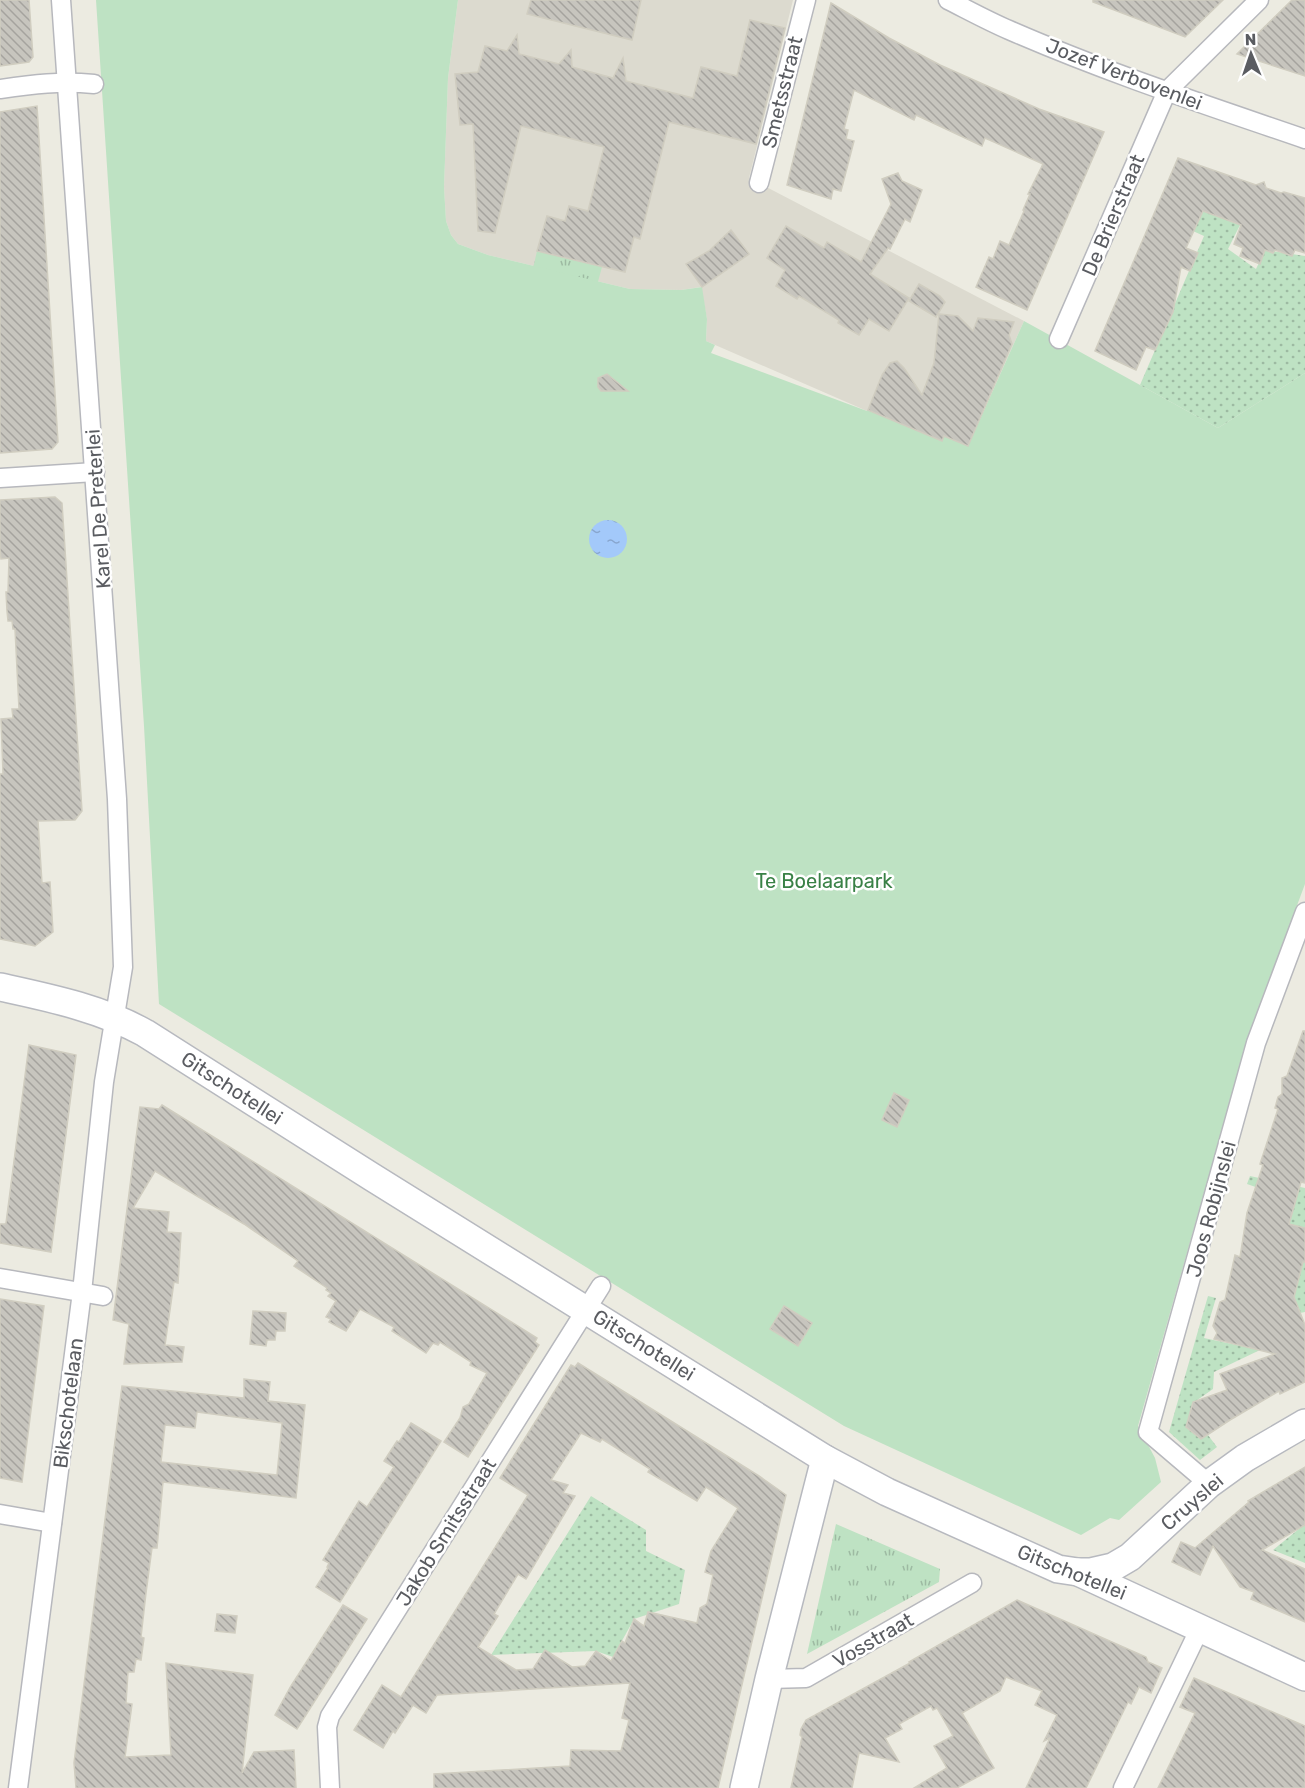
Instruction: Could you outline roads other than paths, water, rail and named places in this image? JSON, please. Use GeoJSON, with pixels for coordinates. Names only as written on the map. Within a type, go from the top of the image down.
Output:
{"type":"FeatureCollection","features":[{"type":"Feature","properties":{"kind":"street","name":"Karel De Preterlei"},"geometry":{"type":"LineString","coordinates":[[61,0],[118,833],[123,967],[115,1018]]}},
{"type":"Feature","properties":{"kind":"street","name":"Smetsstraat"},"geometry":{"type":"LineString","coordinates":[[759,183],[806,0]]}},
{"type":"Feature","properties":{"kind":"street","name":"Jozef Verbovenlei"},"geometry":{"type":"LineString","coordinates":[[948,0],[1009,30],[1167,91],[1305,139]]}},
{"type":"Feature","properties":{"kind":"street"},"geometry":{"type":"LineString","coordinates":[[1167,91],[1259,0]]}},
{"type":"Feature","properties":{"kind":"street"},"geometry":{"type":"LineString","coordinates":[[0,89],[66,81],[94,84]]}},
{"type":"Feature","properties":{"kind":"street","name":"De Brierstraat"},"geometry":{"type":"LineString","coordinates":[[1059,339],[1167,91]]}},
{"type":"Feature","properties":{"kind":"street"},"geometry":{"type":"LineString","coordinates":[[0,477],[95,472]]}},
{"type":"Feature","properties":{"kind":"street","name":"Joos Robijnslei"},"geometry":{"type":"LineString","coordinates":[[1209,1484],[1148,1432],[1257,1043],[1305,912]]}},
{"type":"Feature","properties":{"kind":"street","name":"Gitschotellei"},"geometry":{"type":"LineString","coordinates":[[0,987],[74,1004],[115,1018],[160,1041],[372,1177],[825,1458],[887,1492],[1058,1569],[1078,1572],[1305,1677]]}},
{"type":"Feature","properties":{"kind":"street","name":"Bikschotelaan"},"geometry":{"type":"LineString","coordinates":[[18,1788],[82,1292],[104,1082],[115,1018]]}},
{"type":"Feature","properties":{"kind":"street"},"geometry":{"type":"LineString","coordinates":[[0,1278],[103,1296]]}},
{"type":"Feature","properties":{"kind":"street","name":"Jakob Smitsstraat"},"geometry":{"type":"LineString","coordinates":[[330,1788],[327,1727],[330,1716],[601,1286]]}},
{"type":"Feature","properties":{"kind":"street","name":"Cruyslei"},"geometry":{"type":"LineString","coordinates":[[1078,1572],[1091,1572],[1113,1567],[1130,1557],[1209,1484],[1253,1452],[1305,1423]]}},
{"type":"Feature","properties":{"kind":"street"},"geometry":{"type":"LineString","coordinates":[[744,1788],[825,1458]]}},
{"type":"Feature","properties":{"kind":"street"},"geometry":{"type":"LineString","coordinates":[[0,1514],[52,1523]]}},
{"type":"Feature","properties":{"kind":"street","name":"Vosstraat"},"geometry":{"type":"LineString","coordinates":[[769,1679],[806,1678],[972,1583]]}},
{"type":"Feature","properties":{"kind":"street"},"geometry":{"type":"LineString","coordinates":[[1123,1788],[1200,1628]]}},
{"type":"Feature","properties":{"kind":"water"},"geometry":{"type":"Polygon","coordinates":[[[608,520],[622,525],[627,539],[622,553],[608,558],[594,553],[589,539],[594,525],[608,520]]]}},
{"type":"Feature","properties":{"kind":"park label","name":"Te Boelaarpark"},"geometry":{"type":"Point","coordinates":[824,881]}}]}
